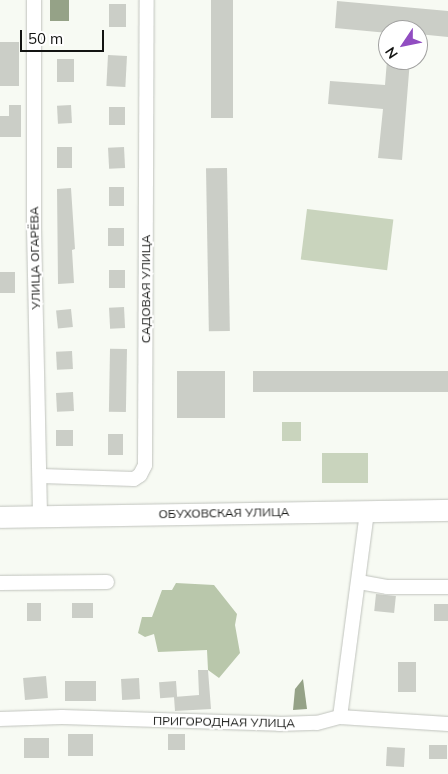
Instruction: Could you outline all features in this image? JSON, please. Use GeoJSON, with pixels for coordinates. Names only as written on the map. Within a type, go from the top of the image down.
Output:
{"type":"FeatureCollection","features":[{"type":"Feature","properties":{"kind":"main road","name":"ОБУХОВСКАЯ УЛИЦА"},"geometry":{"type":"LineString","coordinates":[[0,517],[448,510]]}},
{"type":"Feature","properties":{"kind":"street","name":"УЛИЦА ОГАРЁВА"},"geometry":{"type":"LineString","coordinates":[[34,0],[34,228],[41,476],[40,515]]}},
{"type":"Feature","properties":{"kind":"street","name":"САДОВАЯ УЛИЦА"},"geometry":{"type":"LineString","coordinates":[[41,476],[134,479],[140,475],[145,465],[147,0]]}},
{"type":"Feature","properties":{"kind":"street"},"geometry":{"type":"LineString","coordinates":[[340,718],[367,511]]}},
{"type":"Feature","properties":{"kind":"street"},"geometry":{"type":"LineString","coordinates":[[0,583],[107,582]]}},
{"type":"Feature","properties":{"kind":"street"},"geometry":{"type":"LineString","coordinates":[[359,582],[388,587],[448,587]]}},
{"type":"Feature","properties":{"kind":"street","name":"ПРИГОРОДНАЯ УЛИЦА"},"geometry":{"type":"LineString","coordinates":[[0,719],[62,717],[279,724],[316,723],[340,718],[448,724]]}},
{"type":"Feature","properties":{"kind":"shaded area"},"geometry":{"type":"Polygon","coordinates":[[[50,0],[69,0],[69,21],[50,21],[50,0]]]}},
{"type":"Feature","properties":{"kind":"shaded area"},"geometry":{"type":"Polygon","coordinates":[[[307,209],[393,220],[387,270],[301,260],[307,209]]]}},
{"type":"Feature","properties":{"kind":"shaded area"},"geometry":{"type":"Polygon","coordinates":[[[282,422],[301,422],[301,441],[282,441],[282,422]]]}},
{"type":"Feature","properties":{"kind":"shaded area"},"geometry":{"type":"Polygon","coordinates":[[[322,453],[368,453],[368,483],[322,483],[322,453]]]}},
{"type":"Feature","properties":{"kind":"shaded area"},"geometry":{"type":"Polygon","coordinates":[[[176,583],[214,585],[237,614],[235,625],[240,653],[219,678],[208,670],[207,650],[158,652],[154,634],[145,637],[138,633],[142,617],[152,617],[162,590],[172,590],[176,583]]]}},
{"type":"Feature","properties":{"kind":"shaded area"},"geometry":{"type":"Polygon","coordinates":[[[303,679],[307,709],[293,710],[295,689],[303,679]]]}},
{"type":"Feature","properties":{"kind":"building"},"geometry":{"type":"Polygon","coordinates":[[[211,0],[233,0],[233,118],[211,118],[211,0]]]}},
{"type":"Feature","properties":{"kind":"building"},"geometry":{"type":"Polygon","coordinates":[[[337,1],[448,11],[448,37],[428,35],[428,20],[378,20],[378,32],[335,28],[337,1]]]}},
{"type":"Feature","properties":{"kind":"building"},"geometry":{"type":"Polygon","coordinates":[[[109,4],[126,4],[126,27],[109,27],[109,4]]]}},
{"type":"Feature","properties":{"kind":"building"},"geometry":{"type":"Polygon","coordinates":[[[0,42],[19,42],[19,86],[0,86],[0,42]]]}},
{"type":"Feature","properties":{"kind":"building"},"geometry":{"type":"Polygon","coordinates":[[[108,55],[127,56],[125,87],[106,86],[108,55]]]}},
{"type":"Feature","properties":{"kind":"building"},"geometry":{"type":"Polygon","coordinates":[[[57,59],[74,59],[74,82],[57,82],[57,59]]]}},
{"type":"Feature","properties":{"kind":"building"},"geometry":{"type":"Polygon","coordinates":[[[386,70],[409,70],[402,160],[378,158],[383,109],[328,104],[330,81],[385,85],[386,70]]]}},
{"type":"Feature","properties":{"kind":"building"},"geometry":{"type":"Polygon","coordinates":[[[9,105],[21,105],[21,137],[0,137],[0,116],[9,116],[9,105]]]}},
{"type":"Feature","properties":{"kind":"building"},"geometry":{"type":"Polygon","coordinates":[[[71,105],[72,123],[58,124],[57,106],[71,105]]]}},
{"type":"Feature","properties":{"kind":"building"},"geometry":{"type":"Polygon","coordinates":[[[109,107],[125,107],[125,125],[109,125],[109,107]]]}},
{"type":"Feature","properties":{"kind":"building"},"geometry":{"type":"Polygon","coordinates":[[[57,147],[72,147],[72,168],[57,168],[57,147]]]}},
{"type":"Feature","properties":{"kind":"building"},"geometry":{"type":"Polygon","coordinates":[[[124,147],[125,168],[109,169],[108,148],[124,147]]]}},
{"type":"Feature","properties":{"kind":"building"},"geometry":{"type":"Polygon","coordinates":[[[206,168],[227,168],[230,331],[209,331],[206,168]]]}},
{"type":"Feature","properties":{"kind":"building"},"geometry":{"type":"Polygon","coordinates":[[[109,187],[124,187],[124,206],[109,206],[109,187]]]}},
{"type":"Feature","properties":{"kind":"building"},"geometry":{"type":"Polygon","coordinates":[[[71,188],[75,249],[72,250],[74,283],[58,284],[57,189],[71,188]]]}},
{"type":"Feature","properties":{"kind":"building"},"geometry":{"type":"Polygon","coordinates":[[[108,228],[124,228],[124,246],[108,246],[108,228]]]}},
{"type":"Feature","properties":{"kind":"building"},"geometry":{"type":"Polygon","coordinates":[[[109,270],[125,270],[125,288],[109,288],[109,270]]]}},
{"type":"Feature","properties":{"kind":"building"},"geometry":{"type":"Polygon","coordinates":[[[0,272],[15,272],[15,293],[0,293],[0,272]]]}},
{"type":"Feature","properties":{"kind":"building"},"geometry":{"type":"Polygon","coordinates":[[[124,307],[125,328],[110,329],[109,308],[124,307]]]}},
{"type":"Feature","properties":{"kind":"building"},"geometry":{"type":"Polygon","coordinates":[[[71,309],[73,327],[58,328],[56,311],[71,309]]]}},
{"type":"Feature","properties":{"kind":"building"},"geometry":{"type":"Polygon","coordinates":[[[110,349],[127,349],[126,412],[109,412],[110,349]]]}},
{"type":"Feature","properties":{"kind":"building"},"geometry":{"type":"Polygon","coordinates":[[[72,351],[73,369],[57,370],[56,352],[72,351]]]}},
{"type":"Feature","properties":{"kind":"building"},"geometry":{"type":"Polygon","coordinates":[[[177,371],[225,371],[225,418],[177,418],[177,371]]]}},
{"type":"Feature","properties":{"kind":"building"},"geometry":{"type":"Polygon","coordinates":[[[253,371],[448,371],[448,392],[253,392],[253,371]]]}},
{"type":"Feature","properties":{"kind":"building"},"geometry":{"type":"Polygon","coordinates":[[[73,392],[74,411],[57,412],[56,393],[73,392]]]}},
{"type":"Feature","properties":{"kind":"building"},"geometry":{"type":"Polygon","coordinates":[[[56,430],[73,430],[73,446],[56,446],[56,430]]]}},
{"type":"Feature","properties":{"kind":"building"},"geometry":{"type":"Polygon","coordinates":[[[108,434],[123,434],[123,455],[108,455],[108,434]]]}},
{"type":"Feature","properties":{"kind":"building"},"geometry":{"type":"Polygon","coordinates":[[[376,594],[396,596],[394,613],[374,611],[376,594]]]}},
{"type":"Feature","properties":{"kind":"building"},"geometry":{"type":"Polygon","coordinates":[[[27,603],[41,603],[41,621],[27,621],[27,603]]]}},
{"type":"Feature","properties":{"kind":"building"},"geometry":{"type":"Polygon","coordinates":[[[72,603],[93,603],[93,618],[72,618],[72,603]]]}},
{"type":"Feature","properties":{"kind":"building"},"geometry":{"type":"Polygon","coordinates":[[[434,604],[448,604],[448,621],[434,621],[434,604]]]}},
{"type":"Feature","properties":{"kind":"building"},"geometry":{"type":"Polygon","coordinates":[[[398,662],[416,662],[416,692],[398,692],[398,662]]]}},
{"type":"Feature","properties":{"kind":"building"},"geometry":{"type":"Polygon","coordinates":[[[198,670],[208,670],[211,709],[175,711],[174,697],[199,695],[198,670]]]}},
{"type":"Feature","properties":{"kind":"building"},"geometry":{"type":"Polygon","coordinates":[[[46,676],[48,698],[25,700],[23,678],[46,676]]]}},
{"type":"Feature","properties":{"kind":"building"},"geometry":{"type":"Polygon","coordinates":[[[139,678],[140,699],[122,700],[121,679],[139,678]]]}},
{"type":"Feature","properties":{"kind":"building"},"geometry":{"type":"Polygon","coordinates":[[[65,681],[96,681],[96,701],[65,701],[65,681]]]}},
{"type":"Feature","properties":{"kind":"building"},"geometry":{"type":"Polygon","coordinates":[[[176,681],[177,697],[160,698],[159,682],[176,681]]]}},
{"type":"Feature","properties":{"kind":"building"},"geometry":{"type":"Polygon","coordinates":[[[68,734],[93,734],[93,756],[68,756],[68,734]]]}},
{"type":"Feature","properties":{"kind":"building"},"geometry":{"type":"Polygon","coordinates":[[[168,734],[185,734],[185,750],[168,750],[168,734]]]}},
{"type":"Feature","properties":{"kind":"building"},"geometry":{"type":"Polygon","coordinates":[[[24,738],[49,738],[49,758],[24,758],[24,738]]]}},
{"type":"Feature","properties":{"kind":"building"},"geometry":{"type":"Polygon","coordinates":[[[429,745],[447,745],[447,759],[429,759],[429,745]]]}},
{"type":"Feature","properties":{"kind":"building"},"geometry":{"type":"Polygon","coordinates":[[[387,747],[405,748],[404,767],[386,766],[387,747]]]}}]}
